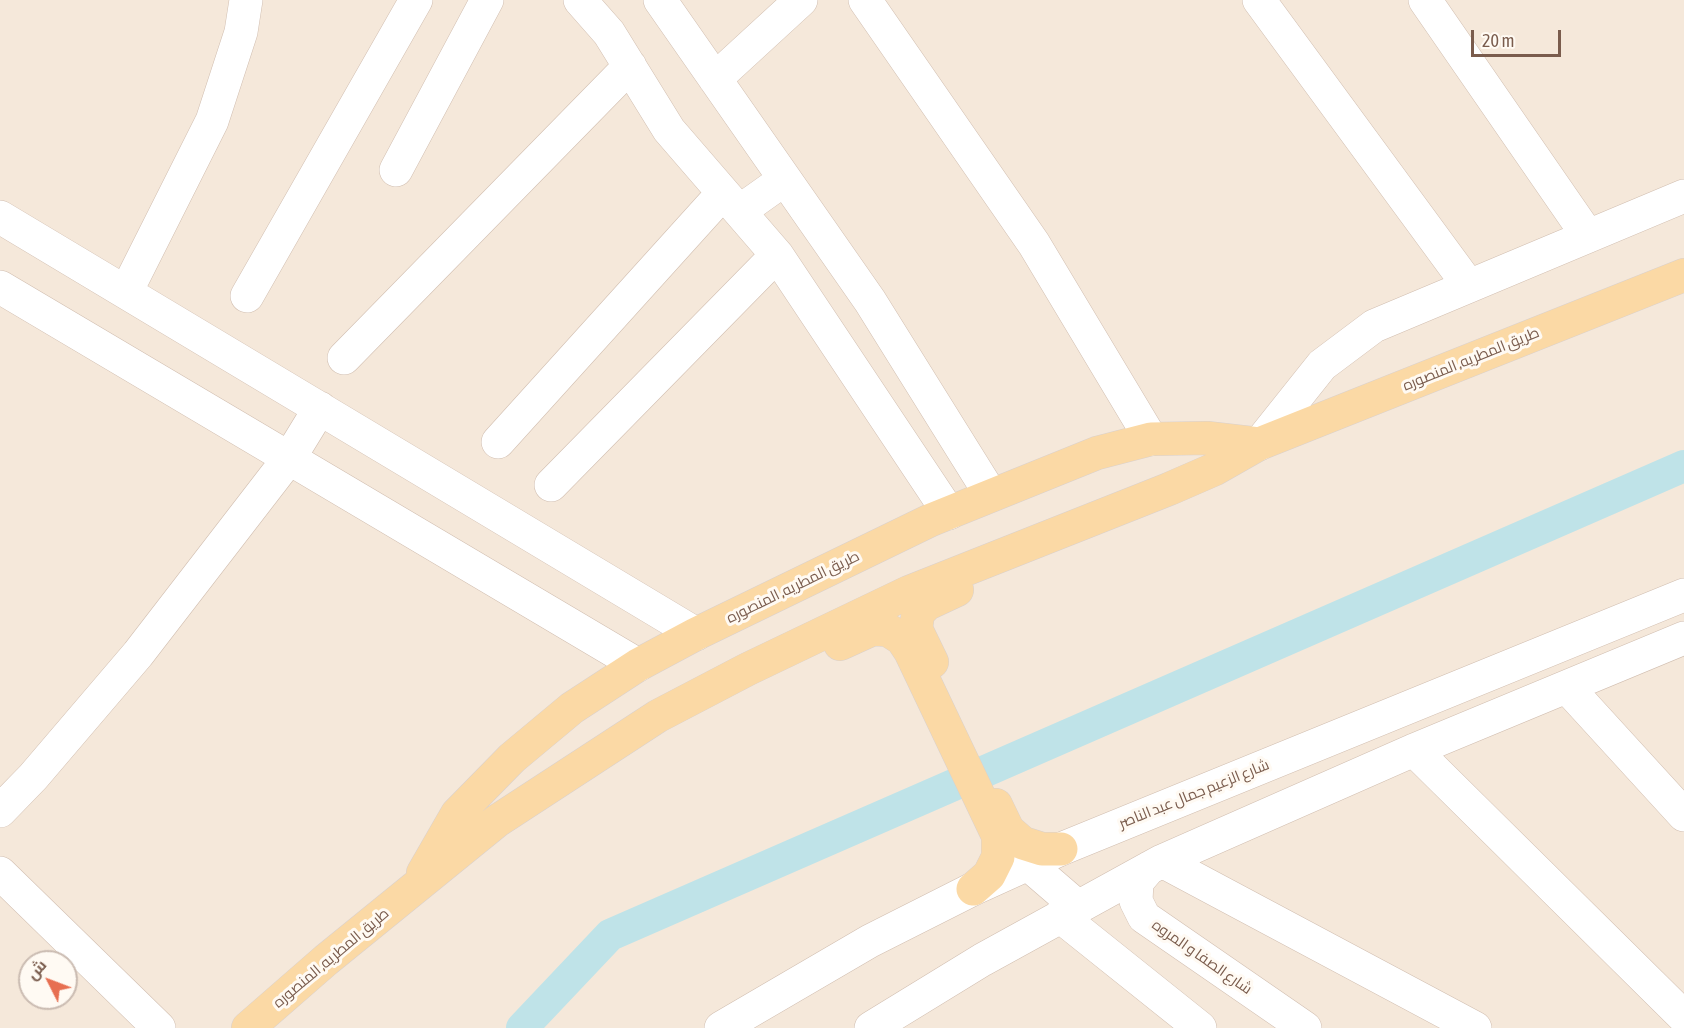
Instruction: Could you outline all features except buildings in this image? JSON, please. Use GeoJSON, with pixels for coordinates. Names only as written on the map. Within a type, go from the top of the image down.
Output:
{"type":"FeatureCollection","features":[{"type":"Feature","properties":{"kind":"main road","name":"طريق المطريه, المنصوره"},"geometry":{"type":"LineString","coordinates":[[248,1028],[497,821],[658,716],[748,669],[909,592],[1169,489],[1215,469],[1259,444],[1684,275]]}},
{"type":"Feature","properties":{"kind":"main road","name":"طريق المطريه, المنصوره"},"geometry":{"type":"LineString","coordinates":[[414,889],[457,814],[512,758],[572,708],[638,665],[696,634],[949,513],[1097,453],[1151,439],[1207,438],[1259,444]]}},
{"type":"Feature","properties":{"kind":"main road"},"geometry":{"type":"LineString","coordinates":[[973,889],[989,875],[998,857],[998,836],[994,815],[917,647],[918,613],[927,603],[1001,568],[1022,546]]}},
{"type":"Feature","properties":{"kind":"main road"},"geometry":{"type":"LineString","coordinates":[[748,669],[770,673],[784,670],[873,629],[888,630],[917,647]]}},
{"type":"Feature","properties":{"kind":"main road"},"geometry":{"type":"LineString","coordinates":[[994,815],[1023,843],[1042,849],[1061,849]]}},
{"type":"Feature","properties":{"kind":"street"},"geometry":{"type":"LineString","coordinates":[[126,292],[212,121],[241,32],[246,0]]}},
{"type":"Feature","properties":{"kind":"street"},"geometry":{"type":"LineString","coordinates":[[247,296],[416,0]]}},
{"type":"Feature","properties":{"kind":"street"},"geometry":{"type":"LineString","coordinates":[[396,170],[487,0]]}},
{"type":"Feature","properties":{"kind":"street"},"geometry":{"type":"LineString","coordinates":[[580,0],[609,33],[669,130],[777,255],[949,513]]}},
{"type":"Feature","properties":{"kind":"street"},"geometry":{"type":"LineString","coordinates":[[660,0],[870,301],[991,495]]}},
{"type":"Feature","properties":{"kind":"street"},"geometry":{"type":"LineString","coordinates":[[715,79],[801,0]]}},
{"type":"Feature","properties":{"kind":"street"},"geometry":{"type":"LineString","coordinates":[[865,0],[1034,243],[1151,439]]}},
{"type":"Feature","properties":{"kind":"street"},"geometry":{"type":"LineString","coordinates":[[1259,0],[1469,286]]}},
{"type":"Feature","properties":{"kind":"street"},"geometry":{"type":"LineString","coordinates":[[1425,0],[1588,236]]}},
{"type":"Feature","properties":{"kind":"street"},"geometry":{"type":"LineString","coordinates":[[344,358],[630,66]]}},
{"type":"Feature","properties":{"kind":"street"},"geometry":{"type":"LineString","coordinates":[[498,442],[731,202],[785,179]]}},
{"type":"Feature","properties":{"kind":"street"},"geometry":{"type":"LineString","coordinates":[[1259,444],[1322,365],[1374,326],[1684,196]]}},
{"type":"Feature","properties":{"kind":"street"},"geometry":{"type":"LineString","coordinates":[[0,217],[696,634]]}},
{"type":"Feature","properties":{"kind":"street"},"geometry":{"type":"LineString","coordinates":[[551,485],[777,255]]}},
{"type":"Feature","properties":{"kind":"street"},"geometry":{"type":"LineString","coordinates":[[0,287],[638,665]]}},
{"type":"Feature","properties":{"kind":"street"},"geometry":{"type":"LineString","coordinates":[[0,811],[33,777],[138,654],[290,457],[320,408]]}},
{"type":"Feature","properties":{"kind":"street","name":"شارع الزعيم جمال عبد الناصر"},"geometry":{"type":"LineString","coordinates":[[721,1028],[870,941],[973,889],[1061,849],[1684,596]]}},
{"type":"Feature","properties":{"kind":"street"},"geometry":{"type":"LineString","coordinates":[[871,1028],[982,960],[1155,864],[1414,750],[1684,638]]}},
{"type":"Feature","properties":{"kind":"street"},"geometry":{"type":"LineString","coordinates":[[1567,687],[1684,815]]}},
{"type":"Feature","properties":{"kind":"street"},"geometry":{"type":"LineString","coordinates":[[1414,750],[1684,1017]]}},
{"type":"Feature","properties":{"kind":"street"},"geometry":{"type":"LineString","coordinates":[[1028,864],[1069,911],[1200,1028]]}},
{"type":"Feature","properties":{"kind":"street"},"geometry":{"type":"LineString","coordinates":[[1155,864],[1475,1028]]}},
{"type":"Feature","properties":{"kind":"street","name":"شارع الصفا و المروه"},"geometry":{"type":"LineString","coordinates":[[1155,864],[1137,882],[1136,901],[1144,917],[1305,1028]]}},
{"type":"Feature","properties":{"kind":"street"},"geometry":{"type":"LineString","coordinates":[[0,873],[159,1028]]}},
{"type":"Feature","properties":{"kind":"shaded area"},"geometry":{"type":"Polygon","coordinates":[[[0,0],[1684,0],[1684,1028],[0,1028],[0,0]]]}},
{"type":"Feature","properties":{"kind":"waterway"},"geometry":{"type":"LineString","coordinates":[[522,1028],[610,935],[1684,466]]}}]}
